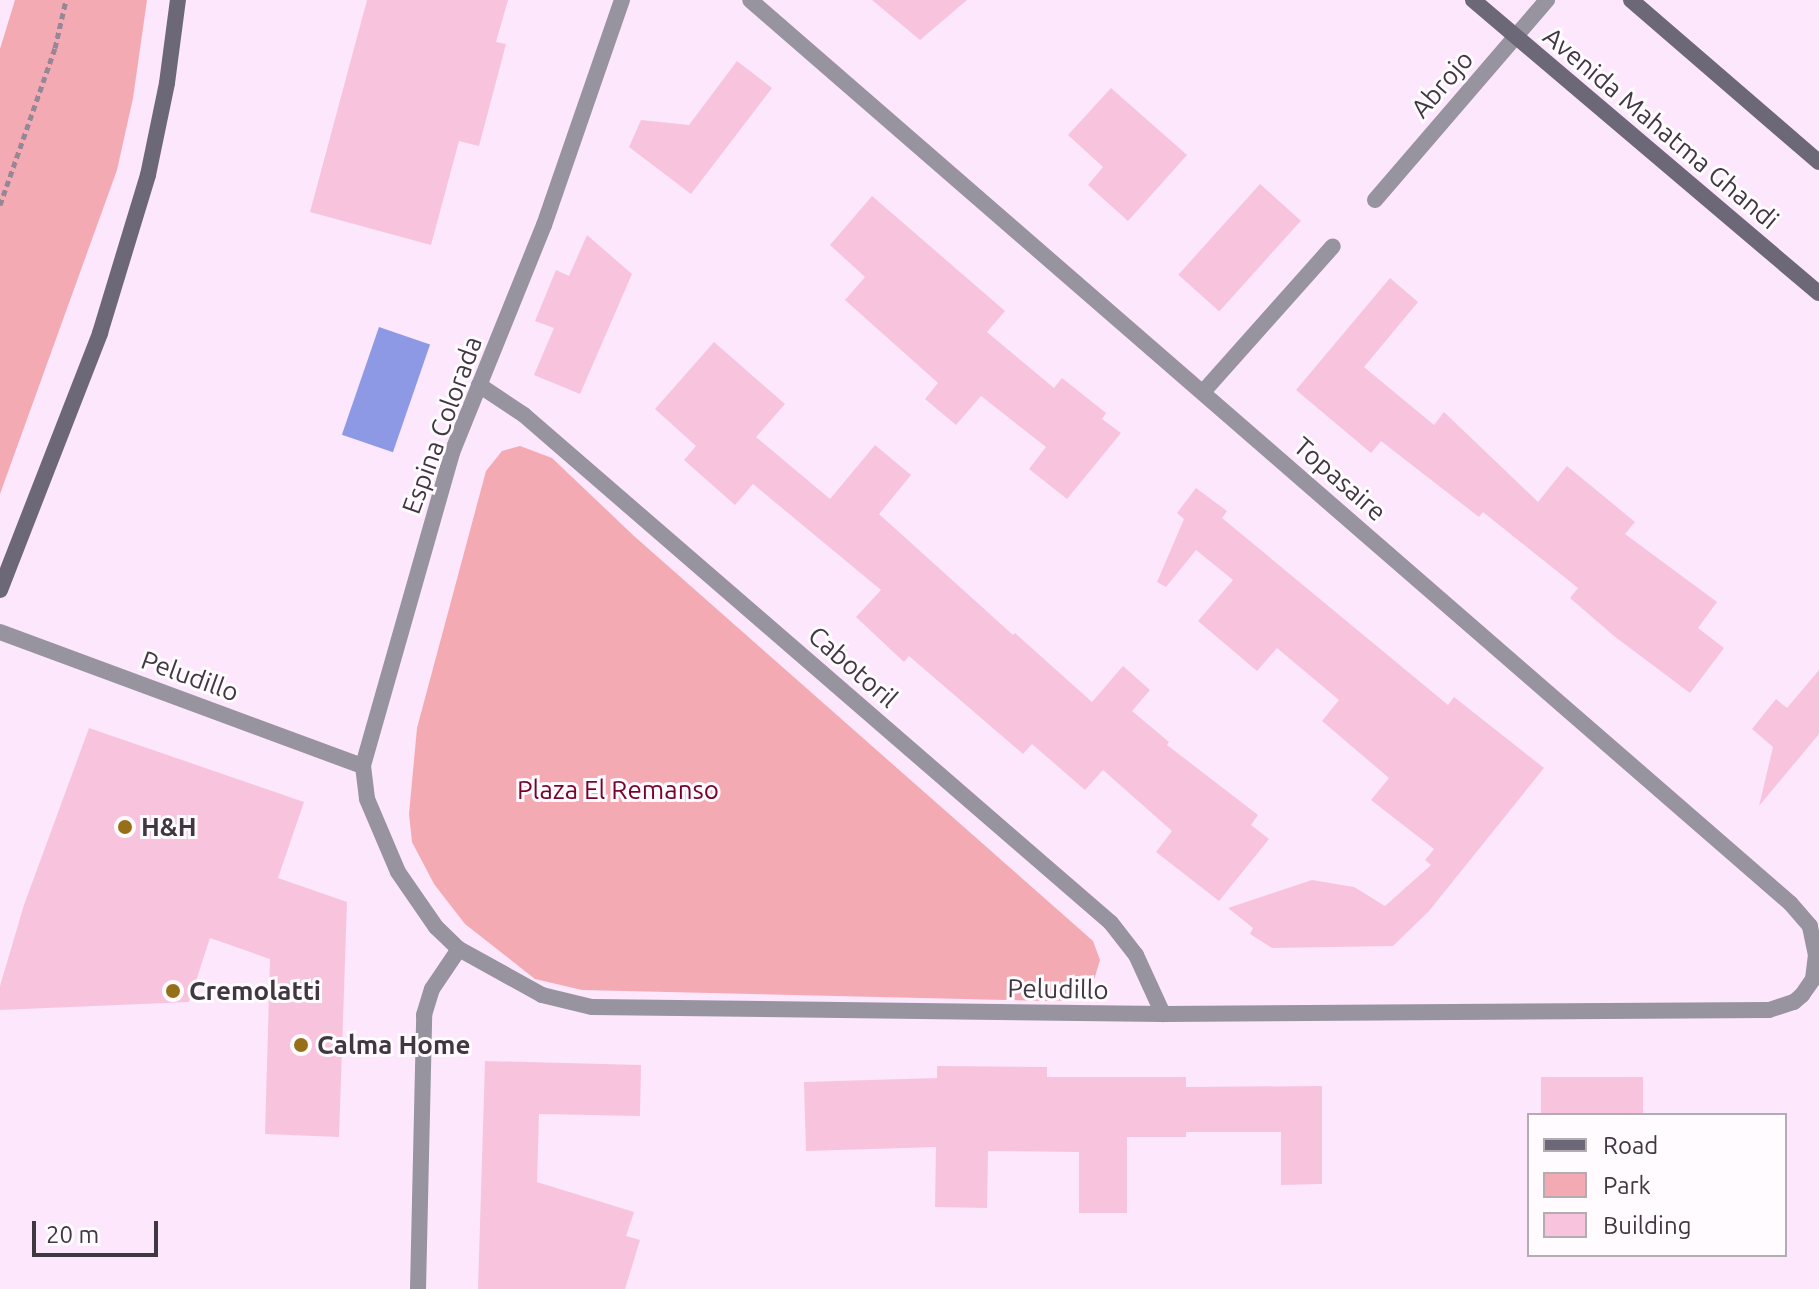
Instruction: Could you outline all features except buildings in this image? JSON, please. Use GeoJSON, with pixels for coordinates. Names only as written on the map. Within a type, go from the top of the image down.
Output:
{"type":"FeatureCollection","features":[{"type":"Feature","properties":{"kind":"main road"},"geometry":{"type":"LineString","coordinates":[[0,590],[105,319],[148,175],[167,83],[178,0]]}},
{"type":"Feature","properties":{"kind":"main road","name":"Avenida Mahatma Ghandi"},"geometry":{"type":"LineString","coordinates":[[1473,0],[1819,293]]}},
{"type":"Feature","properties":{"kind":"main road"},"geometry":{"type":"LineString","coordinates":[[1631,0],[1819,162]]}},
{"type":"Feature","properties":{"kind":"street","name":"Espina Colorada"},"geometry":{"type":"LineString","coordinates":[[398,872],[367,799],[363,766],[452,453],[544,225],[622,0]]}},
{"type":"Feature","properties":{"kind":"street","name":"Topasaire"},"geometry":{"type":"LineString","coordinates":[[750,0],[1804,917],[1816,955],[1813,979],[1794,1002],[1769,1010]]}},
{"type":"Feature","properties":{"kind":"street","name":"Abrojo"},"geometry":{"type":"LineString","coordinates":[[1375,200],[1547,0]]}},
{"type":"Feature","properties":{"kind":"street"},"geometry":{"type":"LineString","coordinates":[[1203,392],[1333,246]]}},
{"type":"Feature","properties":{"kind":"street","name":"Cabotoril"},"geometry":{"type":"LineString","coordinates":[[479,385],[524,415],[1111,923],[1136,955],[1163,1014]]}},
{"type":"Feature","properties":{"kind":"street","name":"Peludillo"},"geometry":{"type":"LineString","coordinates":[[0,632],[363,766]]}},
{"type":"Feature","properties":{"kind":"street","name":"Peludillo"},"geometry":{"type":"LineString","coordinates":[[398,872],[436,927],[459,949],[542,995],[592,1007],[1163,1014],[1769,1010]]}},
{"type":"Feature","properties":{"kind":"street"},"geometry":{"type":"LineString","coordinates":[[418,1289],[424,1015],[432,989],[459,949]]}},
{"type":"Feature","properties":{"kind":"path"},"geometry":{"type":"LineString","coordinates":[[0,205],[55,48],[66,0]]}},
{"type":"Feature","properties":{"kind":"green space"},"geometry":{"type":"Polygon","coordinates":[[[15,0],[147,0],[133,98],[117,170],[0,494],[0,49],[15,0]]]}},
{"type":"Feature","properties":{"kind":"green space","name":"Plaza El Remanso"},"geometry":{"type":"Polygon","coordinates":[[[520,446],[552,458],[634,536],[1093,941],[1100,960],[1090,993],[1073,1000],[1051,1001],[582,990],[535,979],[465,924],[434,884],[412,842],[409,814],[417,728],[486,471],[502,451],[520,446]]]}},
{"type":"Feature","properties":{"kind":"water"},"geometry":{"type":"Polygon","coordinates":[[[379,327],[430,345],[393,452],[342,435],[379,327]]]}},
{"type":"Feature","properties":{"kind":"place","name":"H&H"},"geometry":{"type":"Point","coordinates":[125,827]}},
{"type":"Feature","properties":{"kind":"place","name":"Cremolatti"},"geometry":{"type":"Point","coordinates":[173,991]}},
{"type":"Feature","properties":{"kind":"place","name":"Calma Home"},"geometry":{"type":"Point","coordinates":[301,1045]}}]}
